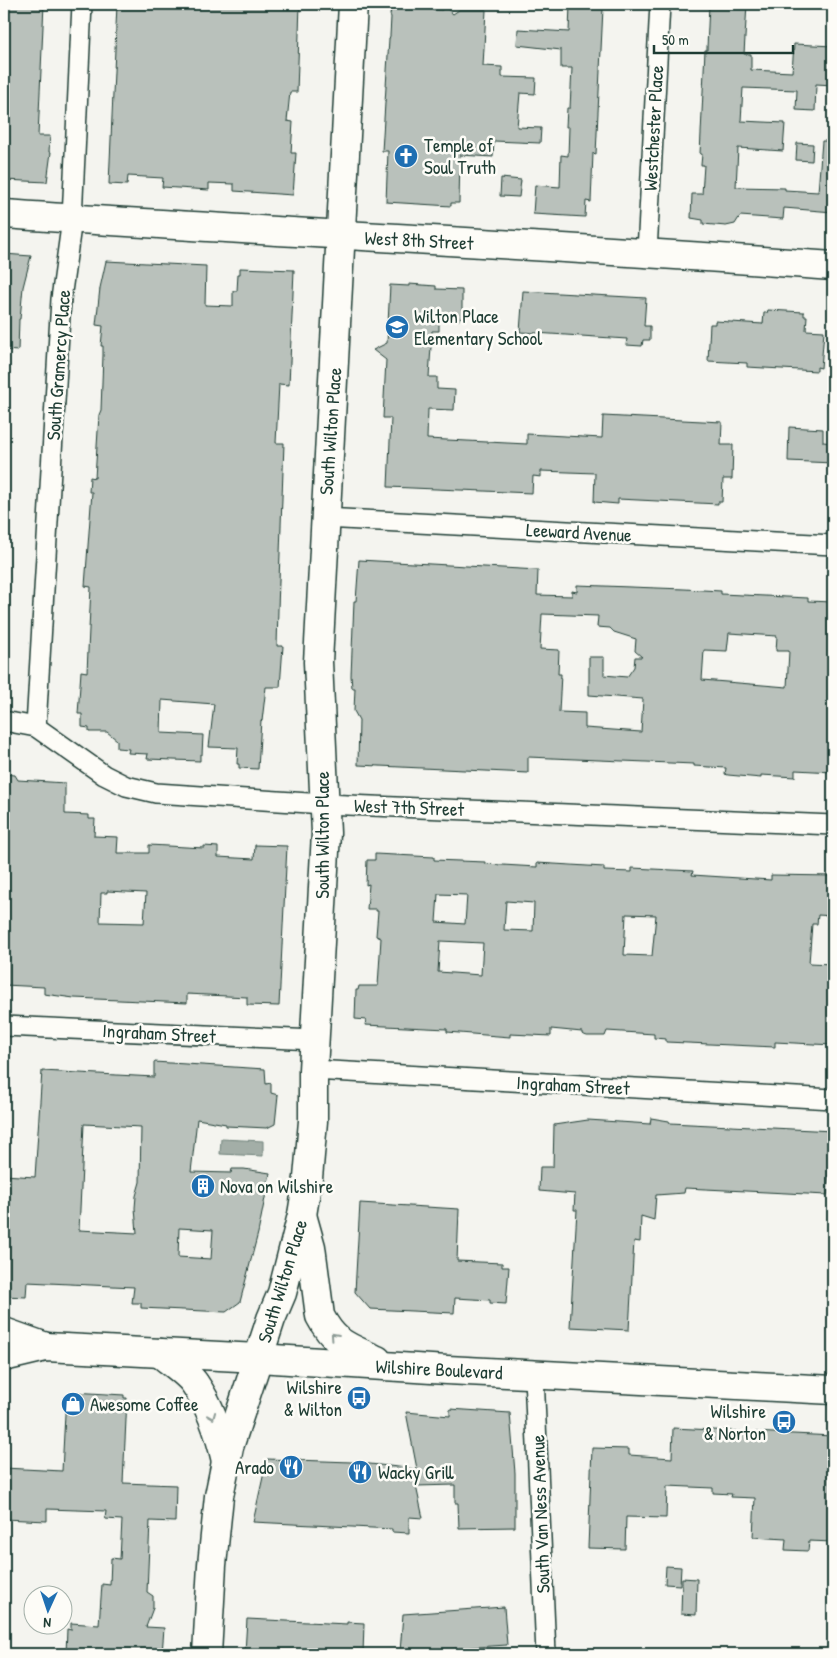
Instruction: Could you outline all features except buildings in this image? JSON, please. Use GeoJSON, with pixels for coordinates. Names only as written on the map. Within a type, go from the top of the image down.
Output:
{"type":"FeatureCollection","features":[{"type":"Feature","properties":{"kind":"main road","name":"South Wilton Place"},"geometry":{"type":"LineString","coordinates":[[207,1654],[214,1544],[219,1496],[226,1461],[258,1358],[282,1293],[302,1215],[308,1178],[313,1121],[313,1070],[326,833],[317,676],[353,4]]}},
{"type":"Feature","properties":{"kind":"main road","name":"West 8th Street"},"geometry":{"type":"LineString","coordinates":[[4,214],[341,236],[647,252],[833,266]]}},
{"type":"Feature","properties":{"kind":"main road"},"geometry":{"type":"LineString","coordinates":[[302,1215],[311,1247],[320,1316],[324,1323],[340,1343],[392,1367]]}},
{"type":"Feature","properties":{"kind":"main road","name":"Wilshire Boulevard"},"geometry":{"type":"LineString","coordinates":[[4,1332],[46,1347]]}},
{"type":"Feature","properties":{"kind":"main road","name":"Wilshire Boulevard"},"geometry":{"type":"LineString","coordinates":[[4,1357],[46,1347],[833,1390]]}},
{"type":"Feature","properties":{"kind":"main road"},"geometry":{"type":"LineString","coordinates":[[160,1353],[194,1383],[211,1415],[226,1461]]}},
{"type":"Feature","properties":{"kind":"street","name":"South Gramercy Place"},"geometry":{"type":"LineString","coordinates":[[36,727],[61,299],[72,219],[82,4]]}},
{"type":"Feature","properties":{"kind":"street","name":"Westchester Place"},"geometry":{"type":"LineString","coordinates":[[647,252],[660,4]]}},
{"type":"Feature","properties":{"kind":"street","name":"Leeward Avenue"},"geometry":{"type":"LineString","coordinates":[[324,518],[833,545]]}},
{"type":"Feature","properties":{"kind":"street","name":"West 7th Street"},"geometry":{"type":"LineString","coordinates":[[4,721],[36,727],[104,775],[126,786],[156,793],[324,804],[833,826]]}},
{"type":"Feature","properties":{"kind":"street","name":"Ingraham Street"},"geometry":{"type":"LineString","coordinates":[[4,1026],[315,1040]]}},
{"type":"Feature","properties":{"kind":"street","name":"Ingraham Street"},"geometry":{"type":"LineString","coordinates":[[313,1070],[833,1100]]}},
{"type":"Feature","properties":{"kind":"street","name":"South Van Ness Avenue"},"geometry":{"type":"LineString","coordinates":[[534,1375],[546,1654]]}},
{"type":"Feature","properties":{"kind":"shaded area"},"geometry":{"type":"Polygon","coordinates":[[[221,1139],[263,1141],[263,1156],[220,1154],[221,1139]]]}},
{"type":"Feature","properties":{"kind":"place","name":"Temple of Soul Truth"},"geometry":{"type":"Point","coordinates":[406,156]}},
{"type":"Feature","properties":{"kind":"place","name":"Wilton Place Elementary School"},"geometry":{"type":"Point","coordinates":[397,327]}},
{"type":"Feature","properties":{"kind":"place","name":"Nova on Wilshire"},"geometry":{"type":"Point","coordinates":[203,1186]}},
{"type":"Feature","properties":{"kind":"place","name":"Wilshire & Wilton"},"geometry":{"type":"Point","coordinates":[359,1398]}},
{"type":"Feature","properties":{"kind":"place","name":"Awesome Coffee"},"geometry":{"type":"Point","coordinates":[73,1404]}},
{"type":"Feature","properties":{"kind":"place","name":"Wilshire & Norton"},"geometry":{"type":"Point","coordinates":[784,1422]}},
{"type":"Feature","properties":{"kind":"place","name":"Arado"},"geometry":{"type":"Point","coordinates":[291,1467]}},
{"type":"Feature","properties":{"kind":"place","name":"Wacky Grill"},"geometry":{"type":"Point","coordinates":[360,1472]}}]}
